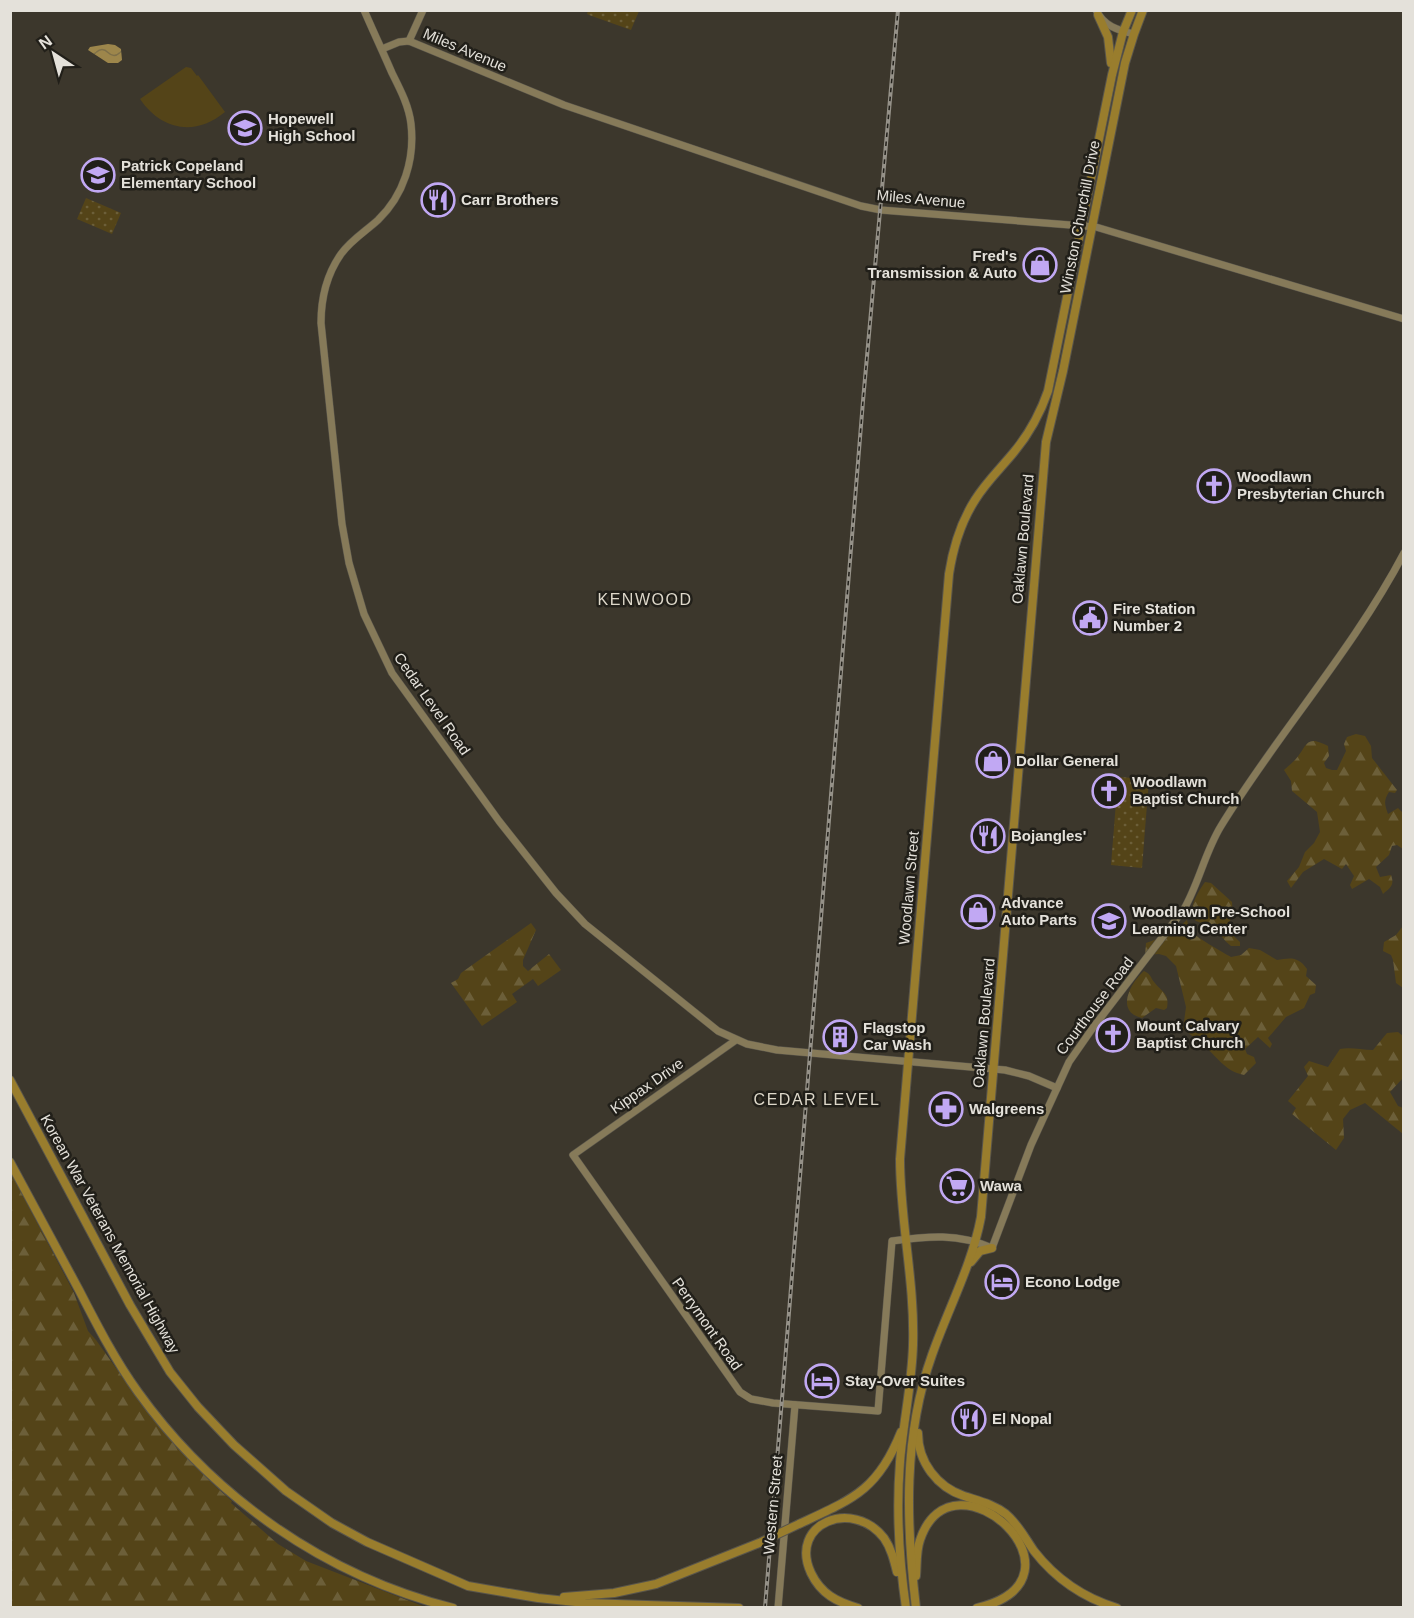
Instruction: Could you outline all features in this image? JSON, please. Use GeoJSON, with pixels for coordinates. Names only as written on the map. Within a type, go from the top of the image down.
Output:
{"type":"FeatureCollection","features":[{"type":"Feature","properties":{"kind":"highway"},"geometry":{"type":"LineString","coordinates":[[1081,225],[1112,75],[1123,32],[1132,10]]}},
{"type":"Feature","properties":{"kind":"highway","name":"Winston Churchill Drive"},"geometry":{"type":"LineString","coordinates":[[1048,431],[1063,372],[1112,122],[1134,34],[1143,10]]}},
{"type":"Feature","properties":{"kind":"highway"},"geometry":{"type":"LineString","coordinates":[[1097,13],[1108,37],[1112,75]]}},
{"type":"Feature","properties":{"kind":"highway","name":"Woodlawn Street"},"geometry":{"type":"LineString","coordinates":[[906,1415],[912,1370],[914,1325],[902,1206],[900,1159],[951,559],[970,507],[1028,433],[1038,415],[1047,391],[1081,225]]}},
{"type":"Feature","properties":{"kind":"highway","name":"Oaklawn Boulevard"},"geometry":{"type":"LineString","coordinates":[[916,1608],[908,1513],[911,1449],[931,1356],[967,1267],[975,1242],[983,1200],[1048,431]]}},
{"type":"Feature","properties":{"kind":"highway","name":"Korean War Veterans Memorial Highway"},"geometry":{"type":"LineString","coordinates":[[10,1080],[154,1347],[184,1389],[234,1445],[286,1491],[332,1523],[367,1542],[468,1586],[538,1598],[585,1603],[739,1608]]}},
{"type":"Feature","properties":{"kind":"highway"},"geometry":{"type":"LineString","coordinates":[[10,1162],[120,1365],[150,1409],[201,1466],[266,1521],[322,1556],[388,1587],[453,1608]]}},
{"type":"Feature","properties":{"kind":"highway"},"geometry":{"type":"LineString","coordinates":[[967,1267],[980,1251],[992,1248]]}},
{"type":"Feature","properties":{"kind":"highway"},"geometry":{"type":"LineString","coordinates":[[918,1409],[919,1448],[935,1478],[956,1493],[987,1503],[1000,1510],[1012,1520],[1037,1555],[1055,1574],[1074,1588],[1117,1608]]}},
{"type":"Feature","properties":{"kind":"highway"},"geometry":{"type":"LineString","coordinates":[[538,1598],[614,1593],[656,1584],[759,1543],[843,1503],[869,1485],[888,1461],[906,1415]]}},
{"type":"Feature","properties":{"kind":"highway"},"geometry":{"type":"LineString","coordinates":[[904,1598],[898,1506],[900,1462],[906,1415]]}},
{"type":"Feature","properties":{"kind":"highway"},"geometry":{"type":"LineString","coordinates":[[915,1598],[917,1554],[923,1533],[931,1520],[941,1511],[952,1506],[965,1505],[989,1512],[1004,1522],[1020,1543],[1025,1556],[1023,1573],[1012,1591],[998,1601],[977,1608]]}},
{"type":"Feature","properties":{"kind":"highway"},"geometry":{"type":"LineString","coordinates":[[858,1608],[838,1602],[826,1594],[810,1570],[807,1556],[810,1538],[822,1524],[833,1519],[853,1518],[878,1532],[891,1551],[906,1608]]}},
{"type":"Feature","properties":{"kind":"street","name":"Cedar Level Road"},"geometry":{"type":"LineString","coordinates":[[364,10],[410,117],[412,141],[409,166],[403,184],[392,204],[347,247],[333,268],[324,294],[321,316],[343,533],[355,586],[374,637],[397,680],[483,801],[572,911],[597,935],[713,1028],[736,1040],[757,1047],[908,1063],[993,1069],[1023,1074],[1057,1088]]}},
{"type":"Feature","properties":{"kind":"street"},"geometry":{"type":"LineString","coordinates":[[409,41],[423,10]]}},
{"type":"Feature","properties":{"kind":"street"},"geometry":{"type":"LineString","coordinates":[[1097,13],[1106,24],[1123,32],[1134,34]]}},
{"type":"Feature","properties":{"kind":"street","name":"Miles Avenue"},"geometry":{"type":"LineString","coordinates":[[382,49],[399,42],[409,41],[564,105],[861,206],[878,210],[1091,226],[1404,319]]}},
{"type":"Feature","properties":{"kind":"street","name":"Courthouse Road"},"geometry":{"type":"LineString","coordinates":[[992,1248],[1023,1165],[1069,1062],[1184,909],[1221,826],[1259,767],[1373,606],[1404,553]]}},
{"type":"Feature","properties":{"kind":"street","name":"Kippax Drive"},"geometry":{"type":"LineString","coordinates":[[573,1155],[736,1040]]}},
{"type":"Feature","properties":{"kind":"street","name":"Perrymont Road"},"geometry":{"type":"LineString","coordinates":[[573,1155],[740,1392],[755,1400],[878,1411],[892,1241],[906,1239]]}},
{"type":"Feature","properties":{"kind":"street"},"geometry":{"type":"LineString","coordinates":[[906,1239],[955,1237],[992,1248]]}},
{"type":"Feature","properties":{"kind":"street","name":"Western Street"},"geometry":{"type":"LineString","coordinates":[[778,1608],[795,1405]]}},
{"type":"Feature","properties":{"kind":"green space"},"geometry":{"type":"Polygon","coordinates":[[[588,11],[639,11],[631,30],[589,15],[588,11]]]}},
{"type":"Feature","properties":{"kind":"green space"},"geometry":{"type":"Polygon","coordinates":[[[186,67],[191,68],[198,75],[225,112],[202,125],[179,127],[158,118],[140,99],[186,67]]]}},
{"type":"Feature","properties":{"kind":"green space"},"geometry":{"type":"Polygon","coordinates":[[[86,198],[121,213],[112,234],[77,219],[86,198]]]}},
{"type":"Feature","properties":{"kind":"green space"},"geometry":{"type":"Polygon","coordinates":[[[1356,734],[1365,736],[1371,746],[1372,758],[1397,790],[1395,793],[1389,792],[1386,798],[1385,805],[1388,814],[1398,808],[1403,813],[1403,849],[1397,845],[1392,846],[1389,855],[1376,867],[1380,877],[1391,875],[1392,884],[1383,894],[1380,887],[1369,879],[1352,889],[1350,885],[1354,876],[1346,864],[1342,869],[1324,859],[1303,872],[1291,888],[1287,881],[1299,867],[1305,852],[1320,832],[1317,812],[1292,791],[1291,781],[1284,770],[1308,743],[1315,741],[1328,746],[1329,756],[1324,763],[1326,768],[1337,770],[1346,751],[1344,744],[1347,737],[1356,734]]]}},
{"type":"Feature","properties":{"kind":"green space"},"geometry":{"type":"Polygon","coordinates":[[[1118,777],[1149,779],[1142,868],[1111,865],[1118,777]]]}},
{"type":"Feature","properties":{"kind":"green space"},"geometry":{"type":"Polygon","coordinates":[[[1205,882],[1211,883],[1232,902],[1233,916],[1225,928],[1240,942],[1240,946],[1231,946],[1213,927],[1196,921],[1193,917],[1192,907],[1205,882]]]}},
{"type":"Feature","properties":{"kind":"green space"},"geometry":{"type":"Polygon","coordinates":[[[1187,920],[1192,932],[1231,957],[1241,955],[1249,948],[1260,950],[1277,960],[1297,960],[1304,965],[1307,969],[1306,976],[1316,985],[1315,993],[1310,995],[1304,1008],[1286,1017],[1268,1038],[1272,1044],[1270,1048],[1258,1037],[1245,1049],[1247,1054],[1254,1057],[1256,1063],[1244,1075],[1226,1067],[1183,1029],[1186,1007],[1176,966],[1166,956],[1145,955],[1146,943],[1157,939],[1170,922],[1181,925],[1187,920]]]}},
{"type":"Feature","properties":{"kind":"green space"},"geometry":{"type":"Polygon","coordinates":[[[531,923],[536,930],[523,960],[523,966],[528,971],[549,954],[561,970],[538,986],[533,979],[512,994],[517,1002],[482,1026],[451,983],[458,979],[461,973],[531,923]]]}},
{"type":"Feature","properties":{"kind":"green space"},"geometry":{"type":"Polygon","coordinates":[[[1403,926],[1403,988],[1396,983],[1391,955],[1383,951],[1384,942],[1396,935],[1403,926]]]}},
{"type":"Feature","properties":{"kind":"green space"},"geometry":{"type":"Polygon","coordinates":[[[1144,971],[1165,993],[1168,1003],[1164,1010],[1156,1008],[1142,1018],[1134,1015],[1127,1004],[1130,990],[1144,971]]]}},
{"type":"Feature","properties":{"kind":"green space"},"geometry":{"type":"Polygon","coordinates":[[[1398,1032],[1403,1036],[1403,1078],[1390,1092],[1398,1106],[1403,1108],[1403,1134],[1365,1103],[1350,1110],[1343,1119],[1344,1138],[1336,1150],[1292,1114],[1296,1108],[1288,1101],[1308,1076],[1304,1067],[1309,1061],[1328,1067],[1340,1049],[1373,1050],[1387,1033],[1398,1032]]]}},
{"type":"Feature","properties":{"kind":"green space"},"geometry":{"type":"Polygon","coordinates":[[[11,1173],[74,1293],[88,1331],[159,1425],[193,1464],[232,1501],[231,1503],[278,1544],[306,1561],[425,1607],[11,1607],[11,1173]]]}},
{"type":"Feature","properties":{"kind":"water"},"geometry":{"type":"Polygon","coordinates":[[[108,44],[121,49],[122,60],[118,63],[108,63],[88,50],[90,47],[108,44]]]}},
{"type":"Feature","properties":{"kind":"railway"},"geometry":{"type":"LineString","coordinates":[[765,1608],[863,401],[898,10]]}},
{"type":"Feature","properties":{"kind":"place","name":"Hopewell High School"},"geometry":{"type":"Point","coordinates":[245,128]}},
{"type":"Feature","properties":{"kind":"place","name":"Patrick Copeland Elementary School"},"geometry":{"type":"Point","coordinates":[98,175]}},
{"type":"Feature","properties":{"kind":"place","name":"Carr Brothers"},"geometry":{"type":"Point","coordinates":[438,200]}},
{"type":"Feature","properties":{"kind":"place","name":"Fred's Transmission & Auto"},"geometry":{"type":"Point","coordinates":[1040,265]}},
{"type":"Feature","properties":{"kind":"place","name":"Woodlawn Presbyterian Church"},"geometry":{"type":"Point","coordinates":[1214,486]}},
{"type":"Feature","properties":{"kind":"place","name":"Fire Station Number 2"},"geometry":{"type":"Point","coordinates":[1090,618]}},
{"type":"Feature","properties":{"kind":"place","name":"Dollar General"},"geometry":{"type":"Point","coordinates":[993,761]}},
{"type":"Feature","properties":{"kind":"place","name":"Woodlawn Baptist Church"},"geometry":{"type":"Point","coordinates":[1109,791]}},
{"type":"Feature","properties":{"kind":"place","name":"Bojangles'"},"geometry":{"type":"Point","coordinates":[988,836]}},
{"type":"Feature","properties":{"kind":"place","name":"Advance Auto Parts"},"geometry":{"type":"Point","coordinates":[978,912]}},
{"type":"Feature","properties":{"kind":"place","name":"Woodlawn Pre-School Learning Center"},"geometry":{"type":"Point","coordinates":[1109,921]}},
{"type":"Feature","properties":{"kind":"place","name":"Mount Calvary Baptist Church"},"geometry":{"type":"Point","coordinates":[1113,1035]}},
{"type":"Feature","properties":{"kind":"place","name":"Flagstop Car Wash"},"geometry":{"type":"Point","coordinates":[840,1037]}},
{"type":"Feature","properties":{"kind":"place","name":"Walgreens"},"geometry":{"type":"Point","coordinates":[946,1109]}},
{"type":"Feature","properties":{"kind":"place","name":"Wawa"},"geometry":{"type":"Point","coordinates":[957,1186]}},
{"type":"Feature","properties":{"kind":"place","name":"Econo Lodge"},"geometry":{"type":"Point","coordinates":[1002,1282]}},
{"type":"Feature","properties":{"kind":"place","name":"Stay-Over Suites"},"geometry":{"type":"Point","coordinates":[822,1381]}},
{"type":"Feature","properties":{"kind":"place","name":"El Nopal"},"geometry":{"type":"Point","coordinates":[969,1419]}},
{"type":"Feature","properties":{"kind":"district","name":"KENWOOD"},"geometry":{"type":"Point","coordinates":[645,599]}},
{"type":"Feature","properties":{"kind":"district","name":"CEDAR LEVEL"},"geometry":{"type":"Point","coordinates":[817,1099]}}]}
